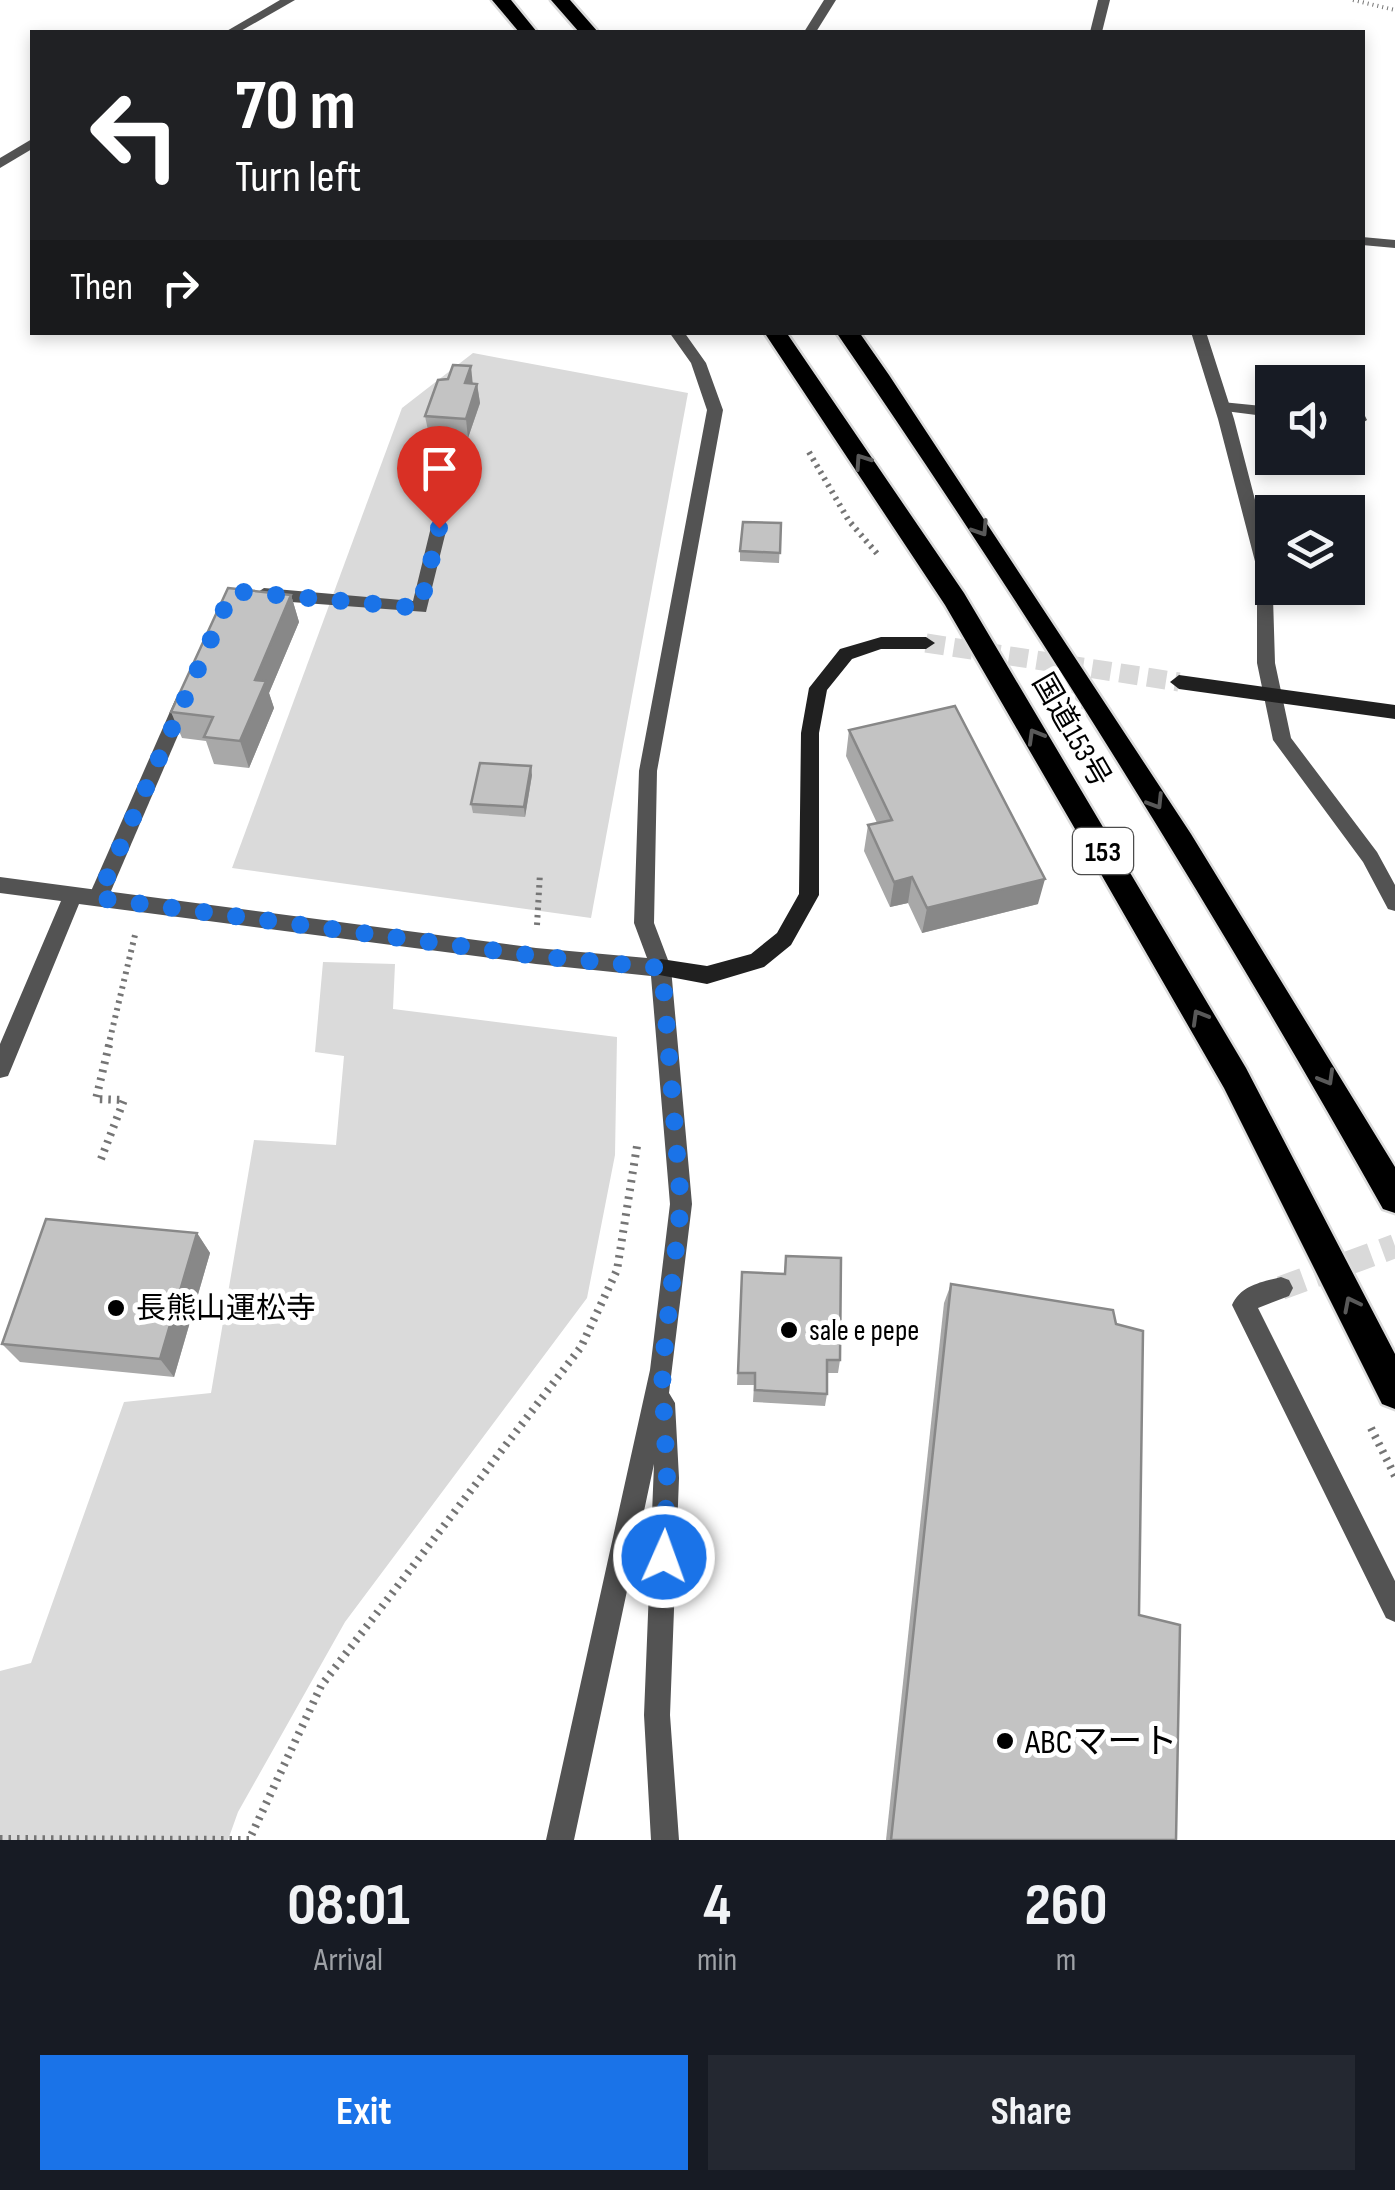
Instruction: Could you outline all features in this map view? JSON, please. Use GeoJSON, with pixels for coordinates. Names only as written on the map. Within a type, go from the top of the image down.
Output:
{"type":"FeatureCollection","features":[{"type":"Feature","properties":{"kind":"highway"},"geometry":{"type":"LineString","coordinates":[[502,0],[526,30]]}},
{"type":"Feature","properties":{"kind":"highway"},"geometry":{"type":"LineString","coordinates":[[560,0],[587,30]]}},
{"type":"Feature","properties":{"kind":"highway","name":"国道153号"},"geometry":{"type":"LineString","coordinates":[[778,335],[955,600],[1081,814],[1235,1078],[1395,1391]]}},
{"type":"Feature","properties":{"kind":"highway","name":"国道153号"},"geometry":{"type":"LineString","coordinates":[[849,335],[908,417],[1146,787],[1302,1034],[1395,1198]]}},
{"type":"Feature","properties":{"kind":"street"},"geometry":{"type":"LineString","coordinates":[[235,30],[289,0]]}},
{"type":"Feature","properties":{"kind":"street"},"geometry":{"type":"LineString","coordinates":[[811,30],[830,0]]}},
{"type":"Feature","properties":{"kind":"street"},"geometry":{"type":"LineString","coordinates":[[1096,30],[1104,0]]}},
{"type":"Feature","properties":{"kind":"street"},"geometry":{"type":"LineString","coordinates":[[0,164],[30,145]]}},
{"type":"Feature","properties":{"kind":"street"},"geometry":{"type":"LineString","coordinates":[[1365,241],[1395,244]]}},
{"type":"Feature","properties":{"kind":"street"},"geometry":{"type":"LineString","coordinates":[[560,1840],[662,1370],[681,1204],[662,968],[644,922],[648,772],[715,410],[698,364],[678,335]]}},
{"type":"Feature","properties":{"kind":"street"},"geometry":{"type":"LineString","coordinates":[[1199,335],[1265,569],[1266,663],[1282,740],[1370,857],[1395,903]]}},
{"type":"Feature","properties":{"kind":"street"},"geometry":{"type":"LineString","coordinates":[[1222,407],[1255,410]]}},
{"type":"Feature","properties":{"kind":"street"},"geometry":{"type":"LineString","coordinates":[[251,593],[420,608],[439,528]]}},
{"type":"Feature","properties":{"kind":"street"},"geometry":{"type":"LineString","coordinates":[[0,885],[707,975],[757,961],[784,940],[809,895],[810,733],[818,688],[846,654],[881,643],[926,643]]}},
{"type":"Feature","properties":{"kind":"street"},"geometry":{"type":"LineString","coordinates":[[98,898],[193,681]]}},
{"type":"Feature","properties":{"kind":"street"},"geometry":{"type":"LineString","coordinates":[[1179,682],[1395,712]]}},
{"type":"Feature","properties":{"kind":"street"},"geometry":{"type":"LineString","coordinates":[[0,1069],[73,895]]}},
{"type":"Feature","properties":{"kind":"street"},"geometry":{"type":"LineString","coordinates":[[1281,1288],[1256,1294],[1244,1305],[1395,1609]]}},
{"type":"Feature","properties":{"kind":"street"},"geometry":{"type":"LineString","coordinates":[[662,1370],[667,1478],[657,1714],[664,1840]]}},
{"type":"Feature","properties":{"kind":"path"},"geometry":{"type":"LineString","coordinates":[[1352,0],[1395,10]]}},
{"type":"Feature","properties":{"kind":"path"},"geometry":{"type":"LineString","coordinates":[[804,440],[826,488],[864,543],[889,566]]}},
{"type":"Feature","properties":{"kind":"path"},"geometry":{"type":"LineString","coordinates":[[536,956],[540,873]]}},
{"type":"Feature","properties":{"kind":"path"},"geometry":{"type":"LineString","coordinates":[[101,1159],[124,1100],[96,1099],[142,904]]}},
{"type":"Feature","properties":{"kind":"path"},"geometry":{"type":"LineString","coordinates":[[0,1838],[248,1840],[321,1686],[581,1347],[617,1270],[637,1146],[636,1129]]}},
{"type":"Feature","properties":{"kind":"path"},"geometry":{"type":"LineString","coordinates":[[1369,1424],[1395,1476]]}},
{"type":"Feature","properties":{"kind":"shaded area"},"geometry":{"type":"Polygon","coordinates":[[[473,353],[688,393],[591,918],[232,868],[402,408],[473,353]]]}},
{"type":"Feature","properties":{"kind":"shaded area"},"geometry":{"type":"Polygon","coordinates":[[[323,962],[395,964],[393,1009],[617,1037],[615,1155],[587,1298],[345,1622],[238,1812],[228,1840],[0,1840],[0,1671],[31,1663],[124,1402],[211,1393],[254,1140],[336,1145],[344,1056],[315,1052],[323,962]]]}},
{"type":"Feature","properties":{"kind":"building"},"geometry":{"type":"Polygon","coordinates":[[[453,365],[471,366],[465,383],[477,384],[466,419],[425,416],[438,380],[448,379],[453,365]]]}},
{"type":"Feature","properties":{"kind":"building"},"geometry":{"type":"Polygon","coordinates":[[[743,522],[781,523],[780,553],[740,551],[743,522]]]}},
{"type":"Feature","properties":{"kind":"building"},"geometry":{"type":"Polygon","coordinates":[[[228,588],[291,595],[255,680],[266,681],[240,741],[204,737],[213,717],[171,712],[228,588]]]}},
{"type":"Feature","properties":{"kind":"building"},"geometry":{"type":"Polygon","coordinates":[[[955,706],[1045,879],[927,908],[912,877],[894,882],[868,825],[892,820],[849,730],[955,706]]]}},
{"type":"Feature","properties":{"kind":"building"},"geometry":{"type":"Polygon","coordinates":[[[480,763],[531,766],[524,807],[471,804],[480,763]]]}},
{"type":"Feature","properties":{"kind":"building","name":"長熊山運松寺"},"geometry":{"type":"Polygon","coordinates":[[[46,1219],[197,1233],[160,1359],[2,1344],[46,1219]]]}},
{"type":"Feature","properties":{"kind":"building","name":"sale e pepe"},"geometry":{"type":"Polygon","coordinates":[[[786,1256],[841,1258],[840,1360],[827,1360],[827,1394],[755,1390],[755,1373],[738,1373],[742,1272],[785,1274],[786,1256]]]}},
{"type":"Feature","properties":{"kind":"building"},"geometry":{"type":"Polygon","coordinates":[[[951,1284],[1113,1310],[1116,1324],[1143,1331],[1139,1615],[1180,1625],[1176,1840],[891,1840],[951,1284]]]}},
{"type":"Feature","properties":{"kind":"tunnel"},"geometry":{"type":"LineString","coordinates":[[926,643],[1179,682]]}},
{"type":"Feature","properties":{"kind":"tunnel"},"geometry":{"type":"LineString","coordinates":[[1281,1288],[1395,1246]]}},
{"type":"Feature","properties":{"kind":"place","name":"長熊山運松寺"},"geometry":{"type":"Point","coordinates":[116,1308]}},
{"type":"Feature","properties":{"kind":"place","name":"sale e pepe"},"geometry":{"type":"Point","coordinates":[789,1330]}},
{"type":"Feature","properties":{"kind":"place","name":"ABCマート"},"geometry":{"type":"Point","coordinates":[1005,1741]}},
{"type":"Feature","properties":{"kind":"route"},"geometry":{"type":"LineString","coordinates":[[439,528],[420,608],[232,591],[98,898],[536,956],[662,968],[681,1204],[662,1370],[667,1478],[664,1557]]}}]}
